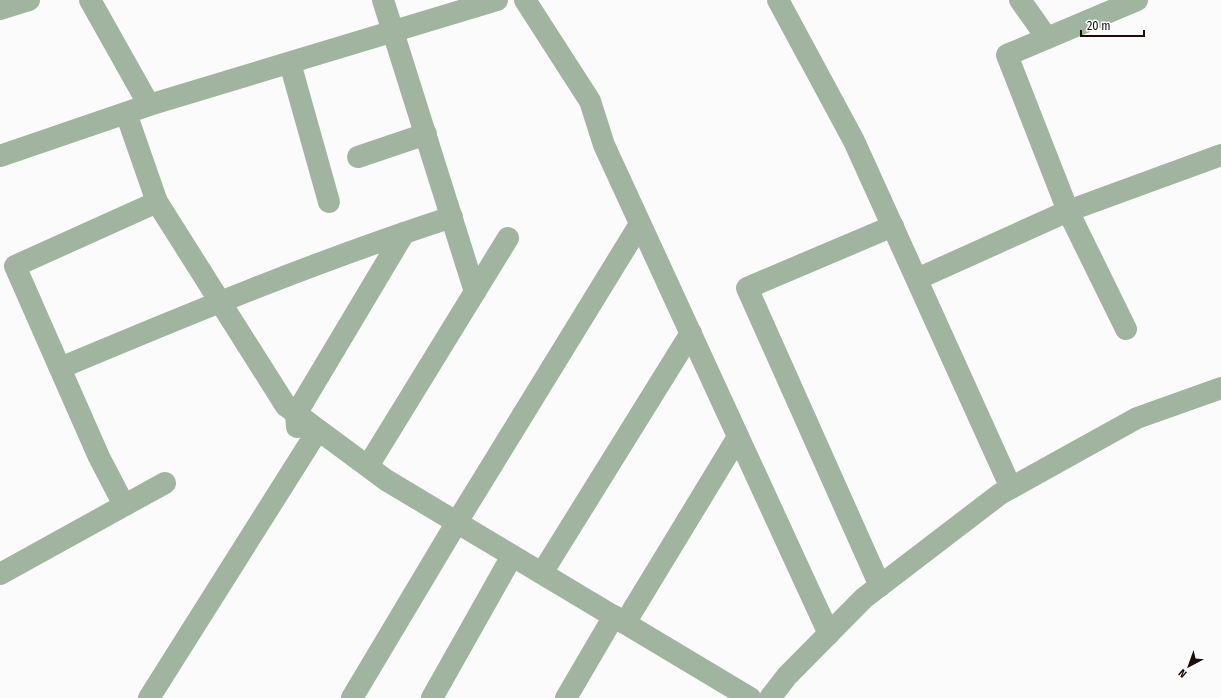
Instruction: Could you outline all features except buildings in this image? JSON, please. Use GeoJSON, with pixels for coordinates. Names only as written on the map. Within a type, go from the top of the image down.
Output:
{"type":"FeatureCollection","features":[{"type":"Feature","properties":{"kind":"street"},"geometry":{"type":"LineString","coordinates":[[0,9],[29,0]]}},
{"type":"Feature","properties":{"kind":"street"},"geometry":{"type":"LineString","coordinates":[[90,0],[149,105]]}},
{"type":"Feature","properties":{"kind":"street"},"geometry":{"type":"LineString","coordinates":[[383,0],[475,292]]}},
{"type":"Feature","properties":{"kind":"street"},"geometry":{"type":"LineString","coordinates":[[0,156],[149,105],[497,0]]}},
{"type":"Feature","properties":{"kind":"street"},"geometry":{"type":"LineString","coordinates":[[526,0],[590,101],[604,145],[829,634]]}},
{"type":"Feature","properties":{"kind":"street"},"geometry":{"type":"LineString","coordinates":[[778,0],[854,141],[1011,488]]}},
{"type":"Feature","properties":{"kind":"street"},"geometry":{"type":"LineString","coordinates":[[1020,0],[1047,38]]}},
{"type":"Feature","properties":{"kind":"street"},"geometry":{"type":"LineString","coordinates":[[1126,329],[1068,211],[1007,55],[1137,0]]}},
{"type":"Feature","properties":{"kind":"street"},"geometry":{"type":"LineString","coordinates":[[290,63],[328,202]]}},
{"type":"Feature","properties":{"kind":"street"},"geometry":{"type":"LineString","coordinates":[[126,113],[157,202],[286,406],[386,480],[750,698]]}},
{"type":"Feature","properties":{"kind":"street"},"geometry":{"type":"LineString","coordinates":[[358,157],[426,134]]}},
{"type":"Feature","properties":{"kind":"street"},"geometry":{"type":"LineString","coordinates":[[917,279],[1068,211],[1221,155]]}},
{"type":"Feature","properties":{"kind":"street"},"geometry":{"type":"LineString","coordinates":[[124,506],[99,457],[15,266],[157,202]]}},
{"type":"Feature","properties":{"kind":"street"},"geometry":{"type":"LineString","coordinates":[[60,368],[219,301],[404,232],[452,217]]}},
{"type":"Feature","properties":{"kind":"street"},"geometry":{"type":"LineString","coordinates":[[352,698],[457,522],[640,224]]}},
{"type":"Feature","properties":{"kind":"street"},"geometry":{"type":"LineString","coordinates":[[880,586],[747,288],[893,226]]}},
{"type":"Feature","properties":{"kind":"street"},"geometry":{"type":"LineString","coordinates":[[302,456],[296,414],[404,232]]}},
{"type":"Feature","properties":{"kind":"street"},"geometry":{"type":"LineString","coordinates":[[368,466],[508,238]]}},
{"type":"Feature","properties":{"kind":"street"},"geometry":{"type":"LineString","coordinates":[[542,573],[691,333]]}},
{"type":"Feature","properties":{"kind":"street"},"geometry":{"type":"LineString","coordinates":[[770,698],[787,676],[864,598],[1000,494],[1136,418],[1221,388]]}},
{"type":"Feature","properties":{"kind":"street"},"geometry":{"type":"LineString","coordinates":[[149,698],[318,430]]}},
{"type":"Feature","properties":{"kind":"street"},"geometry":{"type":"LineString","coordinates":[[566,698],[738,438]]}},
{"type":"Feature","properties":{"kind":"street"},"geometry":{"type":"LineString","coordinates":[[0,574],[165,483]]}},
{"type":"Feature","properties":{"kind":"street"},"geometry":{"type":"LineString","coordinates":[[432,698],[512,556]]}}]}
